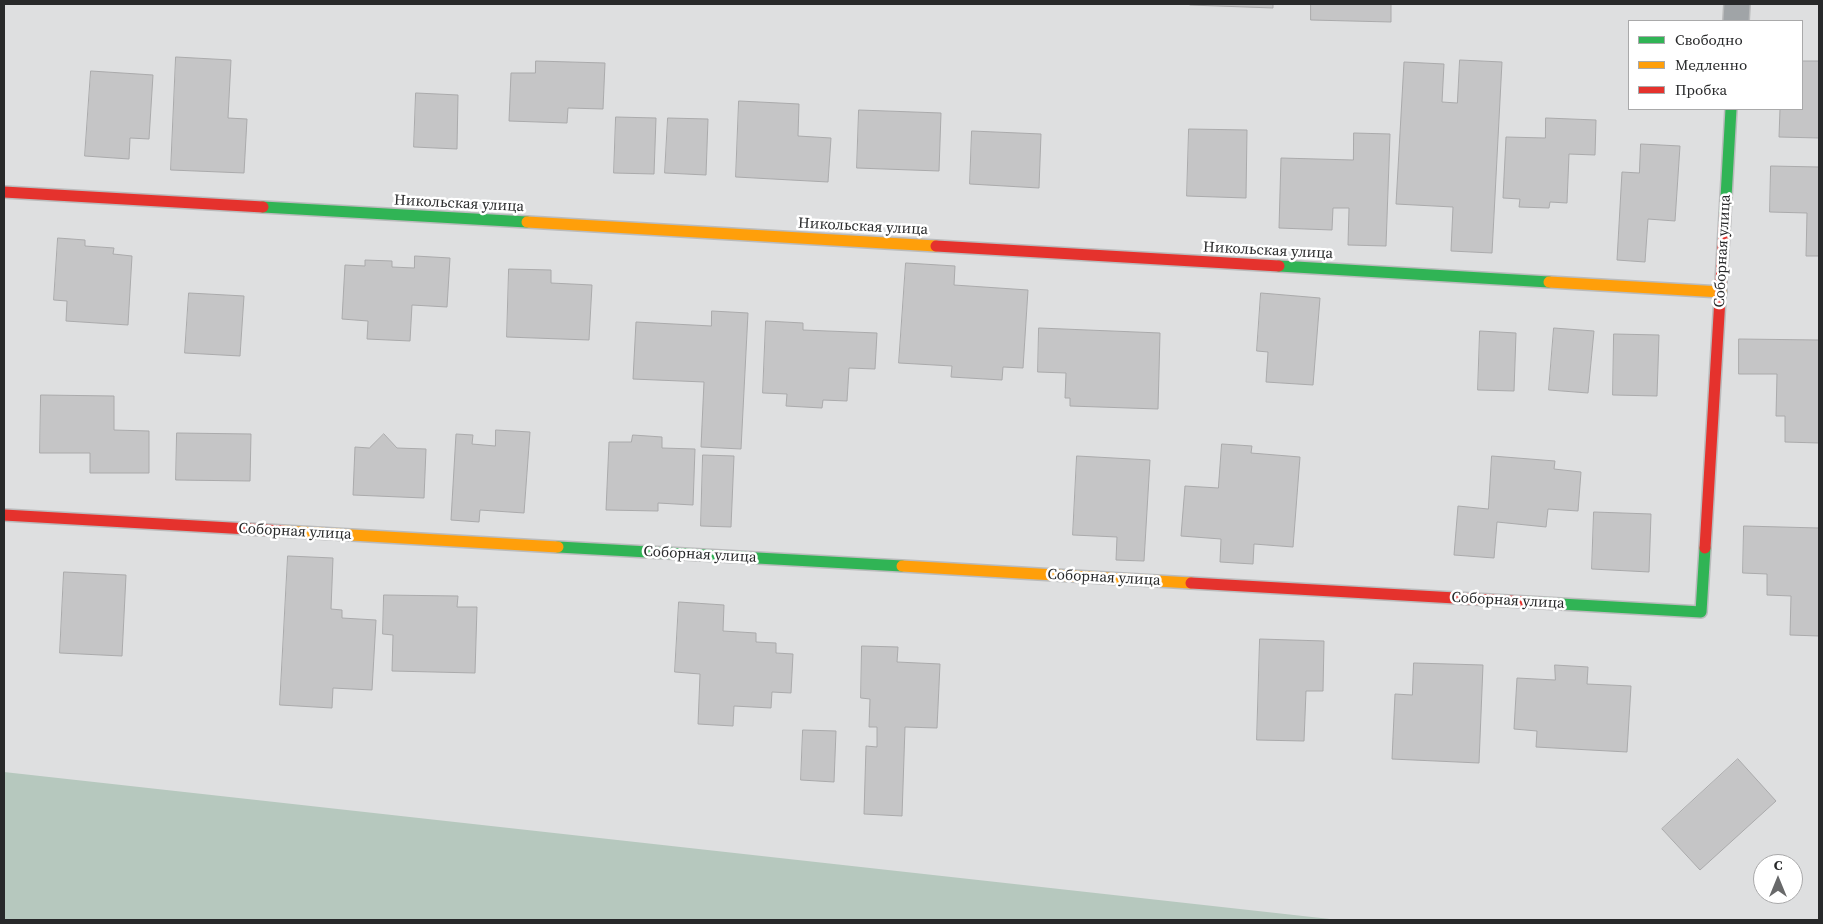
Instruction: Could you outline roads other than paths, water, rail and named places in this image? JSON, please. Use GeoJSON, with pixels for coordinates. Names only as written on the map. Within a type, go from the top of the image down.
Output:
{"type":"FeatureCollection","features":[{"type":"Feature","properties":{"kind":"street"},"geometry":{"type":"LineString","coordinates":[[1736,20],[1737,4]]}},
{"type":"Feature","properties":{"kind":"street","name":"Соборная улица"},"geometry":{"type":"LineString","coordinates":[[4,515],[1702,612],[1731,110]]}},
{"type":"Feature","properties":{"kind":"street","name":"Никольская улица"},"geometry":{"type":"LineString","coordinates":[[4,192],[1721,292]]}}]}
